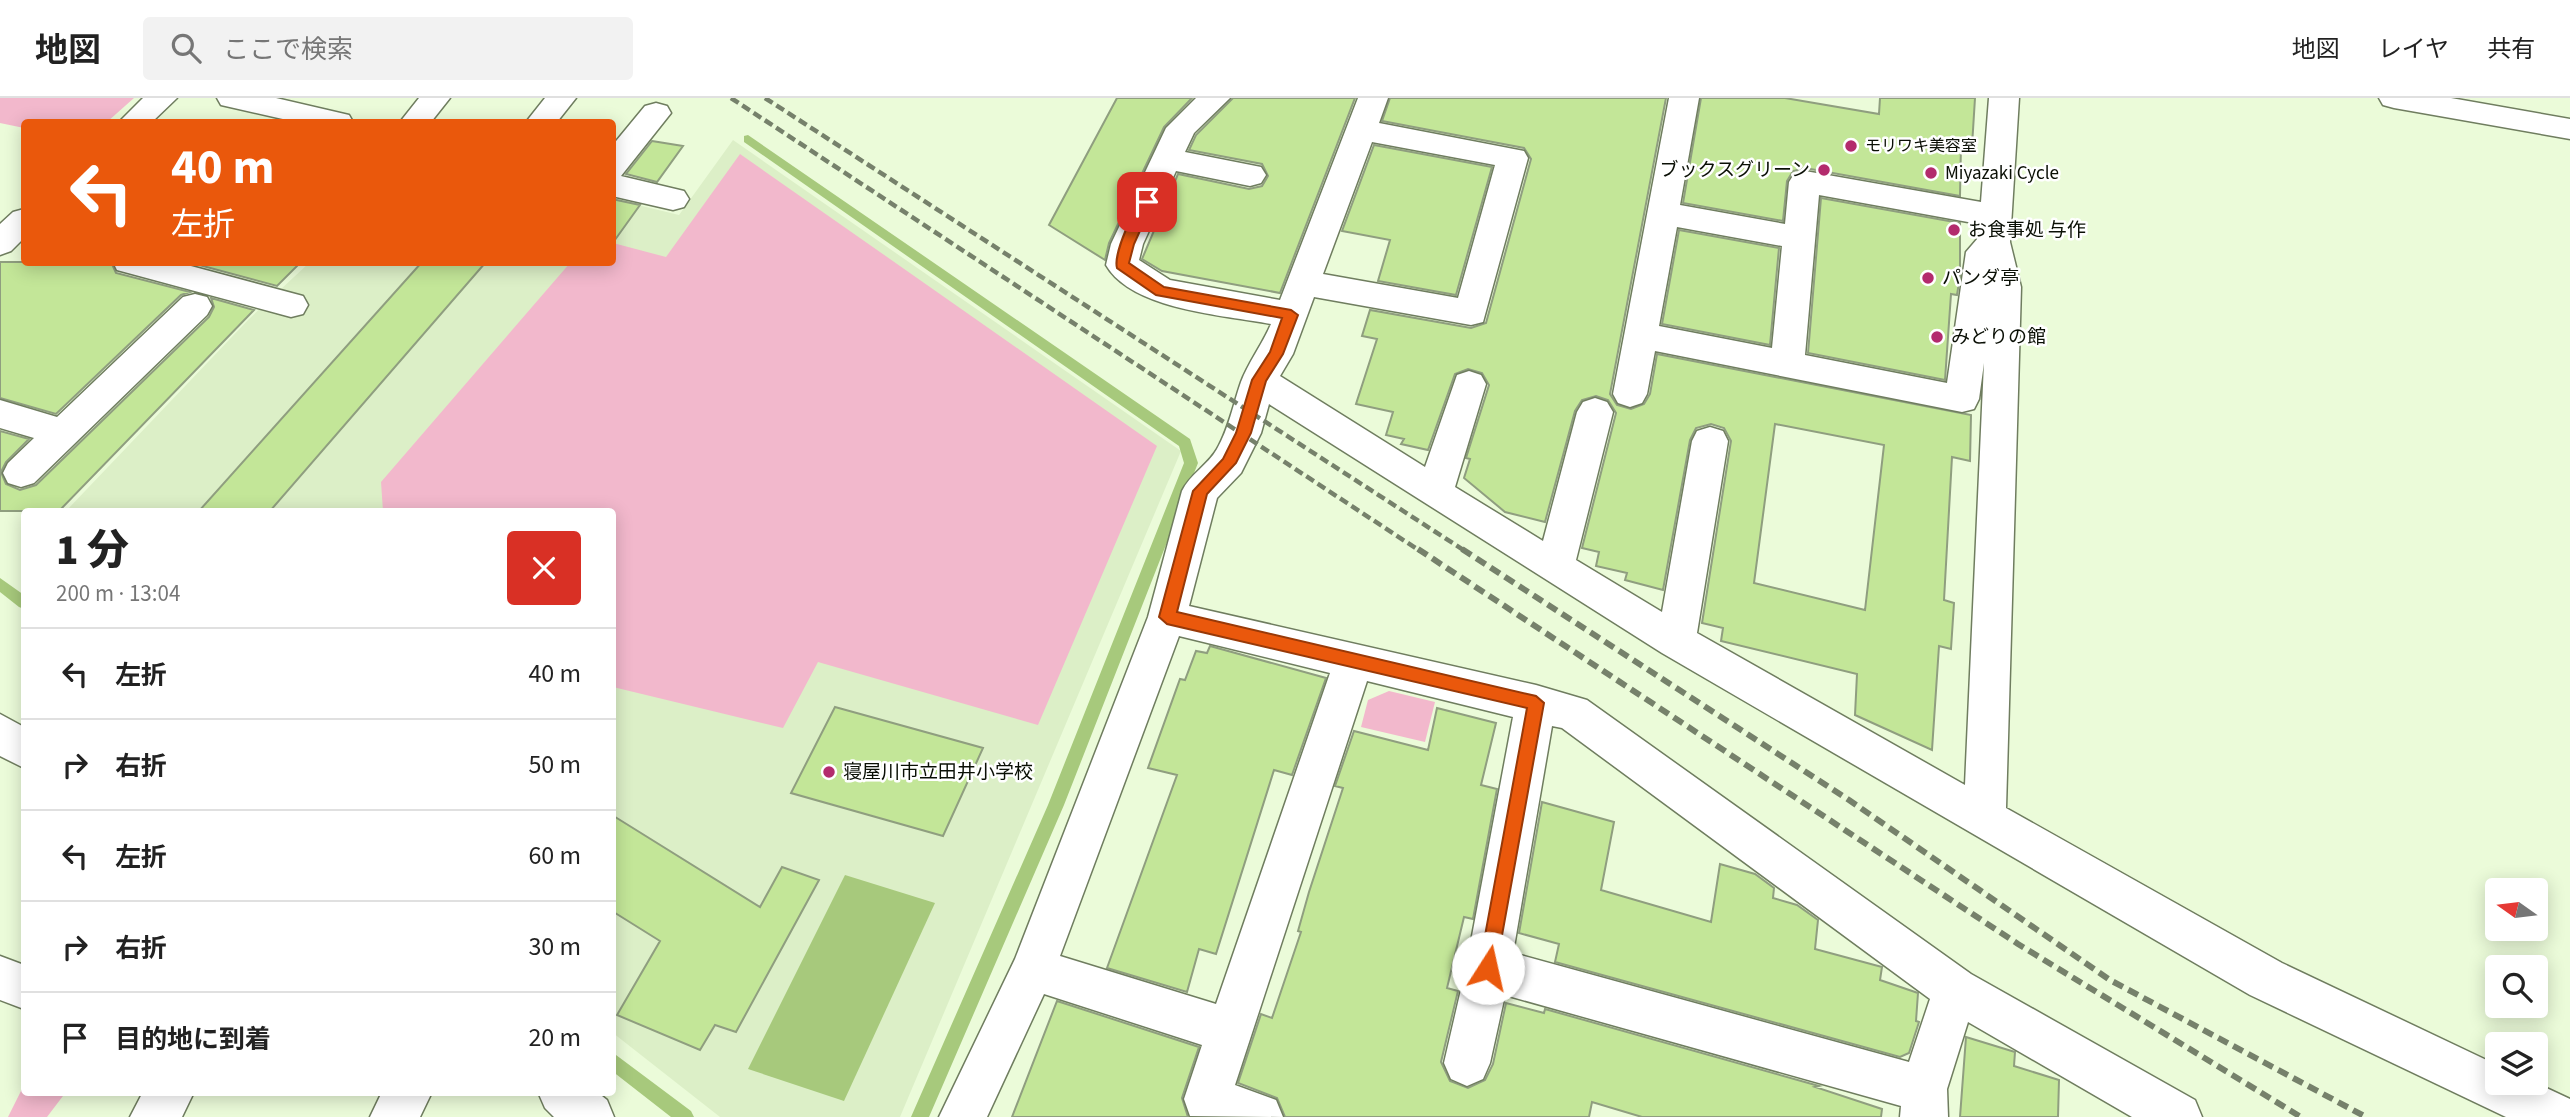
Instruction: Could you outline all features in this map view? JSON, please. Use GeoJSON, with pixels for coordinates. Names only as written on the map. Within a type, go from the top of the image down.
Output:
{"type":"FeatureCollection","features":[{"type":"Feature","properties":{"kind":"street"},"geometry":{"type":"LineString","coordinates":[[138,119],[162,98]]}},
{"type":"Feature","properties":{"kind":"street"},"geometry":{"type":"LineString","coordinates":[[232,98],[293,104],[330,119]]}},
{"type":"Feature","properties":{"kind":"street"},"geometry":{"type":"LineString","coordinates":[[418,119],[435,98]]}},
{"type":"Feature","properties":{"kind":"street"},"geometry":{"type":"LineString","coordinates":[[544,119],[561,98]]}},
{"type":"Feature","properties":{"kind":"street"},"geometry":{"type":"LineString","coordinates":[[1215,98],[1181,128],[1127,244],[1122,265],[1161,291],[1471,313],[1513,158],[1360,130]]}},
{"type":"Feature","properties":{"kind":"street"},"geometry":{"type":"LineString","coordinates":[[963,1117],[1033,969],[1167,617],[1200,491],[1228,463],[1243,433],[1259,380],[1276,354],[1373,98]]}},
{"type":"Feature","properties":{"kind":"street"},"geometry":{"type":"LineString","coordinates":[[1630,394],[1684,98]]}},
{"type":"Feature","properties":{"kind":"street"},"geometry":{"type":"LineString","coordinates":[[1985,818],[2004,287],[1994,228],[2004,98]]}},
{"type":"Feature","properties":{"kind":"street"},"geometry":{"type":"LineString","coordinates":[[2394,98],[2494,107],[2570,129]]}},
{"type":"Feature","properties":{"kind":"street"},"geometry":{"type":"LineString","coordinates":[[616,163],[656,113]]}},
{"type":"Feature","properties":{"kind":"street"},"geometry":{"type":"LineString","coordinates":[[1167,159],[1250,175]]}},
{"type":"Feature","properties":{"kind":"street"},"geometry":{"type":"LineString","coordinates":[[1787,364],[1805,182],[1994,228]]}},
{"type":"Feature","properties":{"kind":"street"},"geometry":{"type":"LineString","coordinates":[[616,187],[673,199]]}},
{"type":"Feature","properties":{"kind":"street"},"geometry":{"type":"LineString","coordinates":[[1663,214],[1800,239]]}},
{"type":"Feature","properties":{"kind":"street"},"geometry":{"type":"LineString","coordinates":[[1641,335],[1962,399],[1982,253],[1994,228]]}},
{"type":"Feature","properties":{"kind":"street"},"geometry":{"type":"LineString","coordinates":[[144,266],[291,306]]}},
{"type":"Feature","properties":{"kind":"street"},"geometry":{"type":"LineString","coordinates":[[21,472],[195,306]]}},
{"type":"Feature","properties":{"kind":"street"},"geometry":{"type":"LineString","coordinates":[[1259,380],[1676,641],[2266,979],[2557,1117]]}},
{"type":"Feature","properties":{"kind":"street"},"geometry":{"type":"LineString","coordinates":[[1435,492],[1469,384]]}},
{"type":"Feature","properties":{"kind":"street"},"geometry":{"type":"LineString","coordinates":[[1555,567],[1595,412]]}},
{"type":"Feature","properties":{"kind":"street"},"geometry":{"type":"LineString","coordinates":[[0,414],[64,433]]}},
{"type":"Feature","properties":{"kind":"street"},"geometry":{"type":"LineString","coordinates":[[1676,641],[1710,441]]}},
{"type":"Feature","properties":{"kind":"street"},"geometry":{"type":"LineString","coordinates":[[1167,617],[1573,713],[1955,990],[2178,1117]]}},
{"type":"Feature","properties":{"kind":"street"},"geometry":{"type":"LineString","coordinates":[[1259,1117],[1204,1108],[1354,660]]}},
{"type":"Feature","properties":{"kind":"street"},"geometry":{"type":"LineString","coordinates":[[1468,1063],[1536,703]]}},
{"type":"Feature","properties":{"kind":"street"},"geometry":{"type":"LineString","coordinates":[[0,732],[21,748]]}},
{"type":"Feature","properties":{"kind":"street"},"geometry":{"type":"LineString","coordinates":[[1488,968],[1924,1103],[1955,990]]}},
{"type":"Feature","properties":{"kind":"street"},"geometry":{"type":"LineString","coordinates":[[1033,969],[1230,1031]]}},
{"type":"Feature","properties":{"kind":"street"},"geometry":{"type":"LineString","coordinates":[[0,978],[21,986]]}},
{"type":"Feature","properties":{"kind":"street"},"geometry":{"type":"LineString","coordinates":[[154,1117],[168,1096]]}},
{"type":"Feature","properties":{"kind":"street"},"geometry":{"type":"LineString","coordinates":[[394,1117],[407,1096]]}},
{"type":"Feature","properties":{"kind":"street"},"geometry":{"type":"LineString","coordinates":[[566,1096],[590,1117]]}},
{"type":"Feature","properties":{"kind":"shaded area"},"geometry":{"type":"Polygon","coordinates":[[[0,98],[134,98],[110,119],[21,119],[21,127],[0,123],[0,98]]]}},
{"type":"Feature","properties":{"kind":"shaded area","name":"寝屋川市立田井小学校"},"geometry":{"type":"Polygon","coordinates":[[[733,140],[1181,451],[900,1117],[720,1117],[616,1035],[616,508],[69,508],[249,319],[306,266],[616,266],[616,200],[679,215],[733,140]]]}},
{"type":"Feature","properties":{"kind":"shaded area"},"geometry":{"type":"Polygon","coordinates":[[[740,154],[1157,446],[1038,725],[818,662],[783,728],[616,688],[616,508],[383,508],[381,482],[567,266],[616,266],[616,244],[666,257],[740,154]]]}},
{"type":"Feature","properties":{"kind":"shaded area"},"geometry":{"type":"Polygon","coordinates":[[[1389,691],[1435,702],[1425,742],[1361,727],[1368,700],[1389,691]]]}},
{"type":"Feature","properties":{"kind":"shaded area"},"geometry":{"type":"Polygon","coordinates":[[[845,875],[935,903],[844,1101],[748,1069],[845,875]]]}},
{"type":"Feature","properties":{"kind":"shaded area"},"geometry":{"type":"Polygon","coordinates":[[[21,1091],[21,1096],[63,1096],[47,1117],[8,1117],[21,1091]]]}},
{"type":"Feature","properties":{"kind":"building"},"geometry":{"type":"Polygon","coordinates":[[[1117,98],[1192,98],[1164,127],[1109,243],[1105,260],[1049,225],[1117,98]]]}},
{"type":"Feature","properties":{"kind":"building"},"geometry":{"type":"Polygon","coordinates":[[[1233,98],[1355,98],[1280,293],[1162,271],[1142,259],[1178,174],[1249,189],[1262,186],[1268,176],[1262,164],[1189,150],[1196,135],[1233,98]]]}},
{"type":"Feature","properties":{"kind":"building"},"geometry":{"type":"Polygon","coordinates":[[[1390,98],[1666,98],[1610,394],[1617,405],[1631,409],[1644,404],[1650,394],[1657,354],[1971,415],[1970,461],[1952,457],[1944,600],[1954,603],[1951,649],[1939,646],[1932,750],[1855,715],[1857,674],[1721,641],[1723,628],[1702,623],[1731,441],[1724,428],[1711,424],[1696,428],[1690,440],[1663,590],[1625,580],[1627,573],[1596,566],[1599,552],[1582,548],[1616,413],[1608,400],[1596,396],[1582,400],[1575,411],[1545,522],[1505,512],[1464,478],[1470,459],[1466,458],[1489,385],[1482,373],[1468,369],[1455,374],[1428,450],[1401,444],[1404,439],[1386,435],[1393,412],[1356,404],[1377,339],[1362,336],[1370,310],[1471,328],[1486,323],[1531,159],[1524,148],[1382,121],[1390,98]],[[1775,424],[1754,583],[1865,610],[1884,445],[1775,424]]]}},
{"type":"Feature","properties":{"kind":"building"},"geometry":{"type":"Polygon","coordinates":[[[1701,98],[1785,98],[1879,114],[1880,98],[1975,98],[1972,146],[1961,144],[1960,196],[1805,168],[1793,171],[1787,181],[1783,221],[1683,203],[1701,98]]]}},
{"type":"Feature","properties":{"kind":"building"},"geometry":{"type":"Polygon","coordinates":[[[652,141],[683,146],[657,182],[626,174],[652,141]]]}},
{"type":"Feature","properties":{"kind":"building"},"geometry":{"type":"Polygon","coordinates":[[[1374,145],[1492,167],[1456,295],[1378,281],[1390,240],[1342,231],[1374,145]]]}},
{"type":"Feature","properties":{"kind":"building"},"geometry":{"type":"Polygon","coordinates":[[[1821,198],[1960,223],[1960,276],[1957,295],[1951,294],[1945,380],[1808,353],[1821,198]]]}},
{"type":"Feature","properties":{"kind":"building"},"geometry":{"type":"Polygon","coordinates":[[[616,200],[640,205],[616,238],[616,200]]]}},
{"type":"Feature","properties":{"kind":"building"},"geometry":{"type":"Polygon","coordinates":[[[1679,230],[1779,248],[1770,345],[1662,324],[1679,230]]]}},
{"type":"Feature","properties":{"kind":"building"},"geometry":{"type":"Polygon","coordinates":[[[0,262],[21,262],[21,266],[113,266],[116,273],[190,292],[181,295],[56,414],[0,398],[0,262]]]}},
{"type":"Feature","properties":{"kind":"building"},"geometry":{"type":"Polygon","coordinates":[[[203,266],[297,266],[277,286],[203,266]]]}},
{"type":"Feature","properties":{"kind":"building"},"geometry":{"type":"Polygon","coordinates":[[[418,266],[483,266],[273,508],[202,508],[418,266]]]}},
{"type":"Feature","properties":{"kind":"building"},"geometry":{"type":"Polygon","coordinates":[[[211,298],[254,310],[62,508],[0,511],[0,431],[29,439],[6,462],[1,472],[6,484],[20,490],[36,485],[209,317],[214,307],[211,298]]]}},
{"type":"Feature","properties":{"kind":"building"},"geometry":{"type":"Polygon","coordinates":[[[1210,646],[1326,678],[1292,775],[1274,770],[1216,954],[1199,949],[1187,992],[1107,968],[1177,775],[1148,768],[1180,679],[1185,680],[1196,651],[1207,653],[1210,646]]]}},
{"type":"Feature","properties":{"kind":"building"},"geometry":{"type":"Polygon","coordinates":[[[835,707],[983,748],[943,836],[791,793],[835,707]]]}},
{"type":"Feature","properties":{"kind":"building"},"geometry":{"type":"Polygon","coordinates":[[[1437,708],[1496,723],[1481,785],[1497,789],[1473,919],[1464,917],[1447,988],[1458,991],[1441,1062],[1450,1081],[1468,1088],[1485,1080],[1493,1064],[1506,1003],[1544,1013],[1545,1009],[1819,1086],[1815,1087],[1882,1109],[1881,1117],[1642,1117],[1592,1102],[1589,1117],[1285,1117],[1277,1098],[1238,1083],[1261,1014],[1272,1018],[1301,932],[1298,931],[1309,892],[1343,788],[1335,786],[1354,731],[1428,750],[1437,708]]]}},
{"type":"Feature","properties":{"kind":"building"},"geometry":{"type":"Polygon","coordinates":[[[1542,802],[1614,822],[1601,890],[1711,922],[1720,864],[1755,874],[1774,888],[1773,898],[1797,905],[1818,920],[1815,949],[1882,967],[1880,980],[1918,993],[1916,1021],[1919,1022],[1909,1053],[1900,1057],[1555,962],[1559,944],[1519,933],[1542,802]]]}},
{"type":"Feature","properties":{"kind":"building"},"geometry":{"type":"Polygon","coordinates":[[[616,817],[760,907],[782,867],[819,880],[736,1032],[715,1025],[700,1050],[617,1015],[660,941],[616,914],[616,817]]]}},
{"type":"Feature","properties":{"kind":"building"},"geometry":{"type":"Polygon","coordinates":[[[1057,1001],[1199,1047],[1182,1098],[1188,1117],[1012,1117],[1057,1001]]]}},
{"type":"Feature","properties":{"kind":"building"},"geometry":{"type":"Polygon","coordinates":[[[1966,1037],[2015,1052],[2014,1066],[2059,1080],[2058,1117],[1960,1117],[1966,1037]]]}},
{"type":"Feature","properties":{"kind":"waterway"},"geometry":{"type":"LineString","coordinates":[[748,139],[1185,443],[1191,463],[1056,805],[920,1117]]}},
{"type":"Feature","properties":{"kind":"waterway"},"geometry":{"type":"LineString","coordinates":[[0,584],[21,601]]}},
{"type":"Feature","properties":{"kind":"waterway"},"geometry":{"type":"LineString","coordinates":[[616,1063],[685,1117]]}},
{"type":"Feature","properties":{"kind":"railway"},"geometry":{"type":"LineString","coordinates":[[731,98],[1420,551]]}},
{"type":"Feature","properties":{"kind":"railway"},"geometry":{"type":"LineString","coordinates":[[765,98],[1465,551]]}},
{"type":"Feature","properties":{"kind":"railway"},"geometry":{"type":"LineString","coordinates":[[1418,549],[2018,944],[2301,1117]]}},
{"type":"Feature","properties":{"kind":"railway"},"geometry":{"type":"LineString","coordinates":[[1462,549],[1849,800],[2110,980],[2366,1117]]}},
{"type":"Feature","properties":{"kind":"place","name":"モリワキ美容室"},"geometry":{"type":"Point","coordinates":[1851,146]}},
{"type":"Feature","properties":{"kind":"place","name":"ブックスグリーン"},"geometry":{"type":"Point","coordinates":[1824,170]}},
{"type":"Feature","properties":{"kind":"place","name":"Miyazaki Cycle"},"geometry":{"type":"Point","coordinates":[1931,173]}},
{"type":"Feature","properties":{"kind":"place","name":"お食事処 与作"},"geometry":{"type":"Point","coordinates":[1954,230]}},
{"type":"Feature","properties":{"kind":"place","name":"パンダ亭"},"geometry":{"type":"Point","coordinates":[1928,278]}},
{"type":"Feature","properties":{"kind":"place","name":"みどりの館"},"geometry":{"type":"Point","coordinates":[1937,337]}},
{"type":"Feature","properties":{"kind":"place","name":"寝屋川市立田井小学校"},"geometry":{"type":"Point","coordinates":[829,772]}},
{"type":"Feature","properties":{"kind":"route"},"geometry":{"type":"LineString","coordinates":[[1147,202],[1127,244],[1122,265],[1161,291],[1291,315],[1276,354],[1259,380],[1243,433],[1228,463],[1200,491],[1167,617],[1536,703],[1488,968]]}}]}
